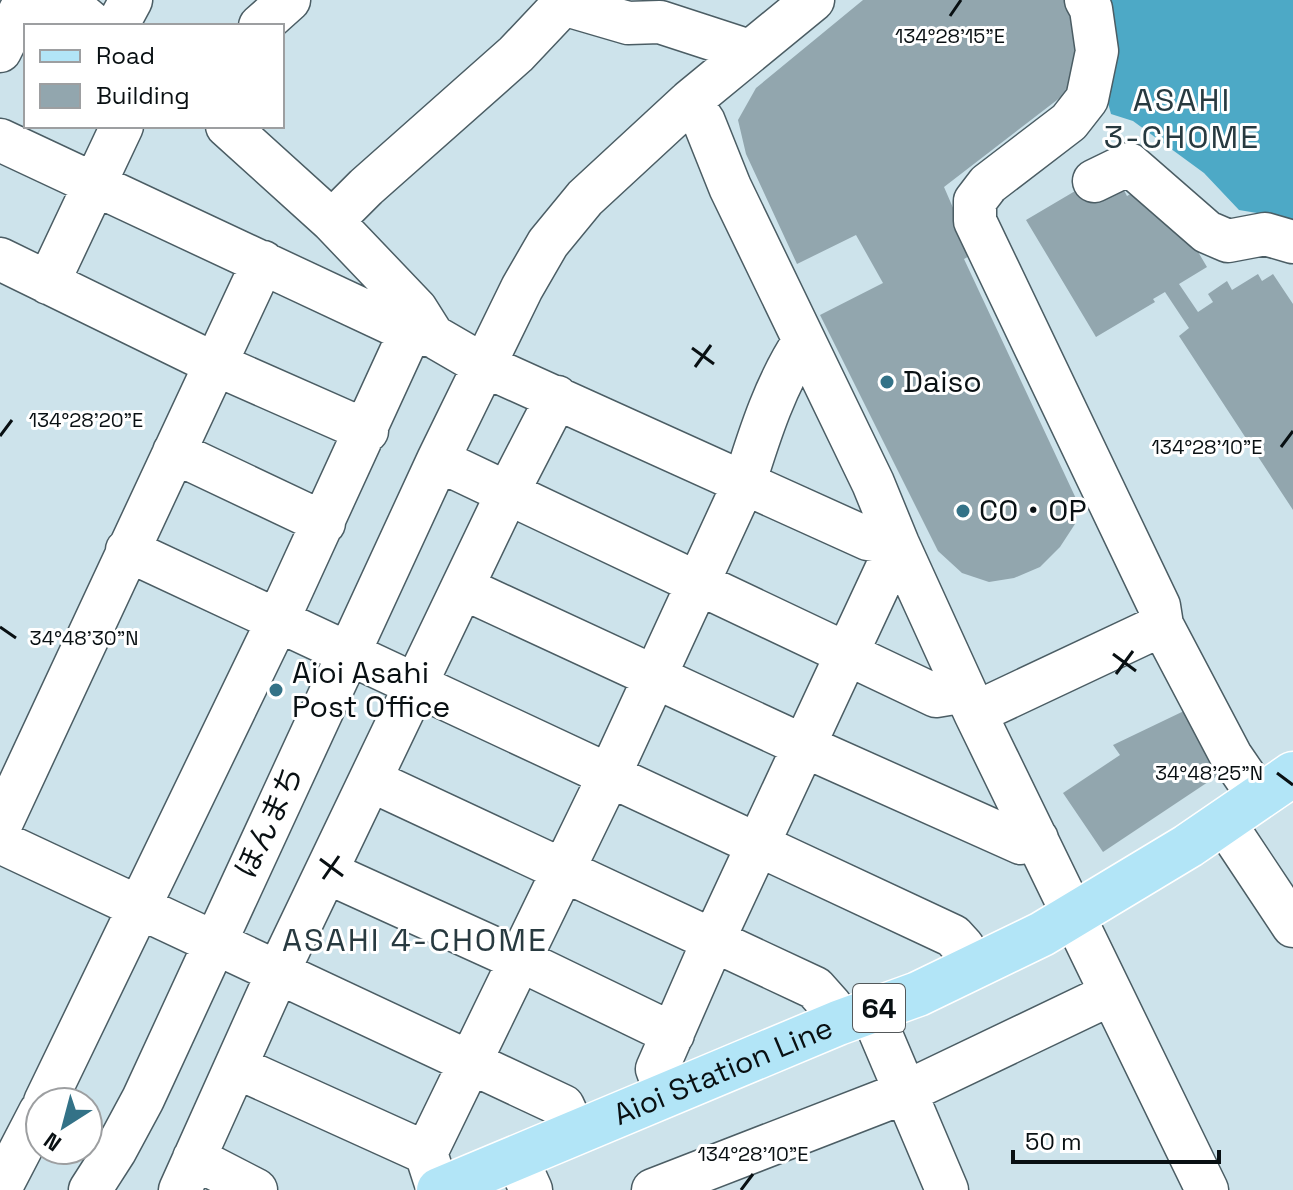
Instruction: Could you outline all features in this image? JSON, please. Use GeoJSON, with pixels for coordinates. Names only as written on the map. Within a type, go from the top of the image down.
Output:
{"type":"FeatureCollection","features":[{"type":"Feature","properties":{"kind":"main road","name":"Aioi Station Line"},"geometry":{"type":"LineString","coordinates":[[434,1178],[524,1174],[575,1132],[918,994],[1042,934],[1224,822],[1276,786]]}},
{"type":"Feature","properties":{"kind":"street"},"geometry":{"type":"LineString","coordinates":[[64,0],[93,24]]}},
{"type":"Feature","properties":{"kind":"street"},"geometry":{"type":"LineString","coordinates":[[118,24],[131,0]]}},
{"type":"Feature","properties":{"kind":"street"},"geometry":{"type":"LineString","coordinates":[[262,24],[289,0]]}},
{"type":"Feature","properties":{"kind":"street","name":"ほんまち"},"geometry":{"type":"LineString","coordinates":[[90,1190],[143,1099],[213,941],[438,460],[522,288],[548,243],[585,198],[690,101],[813,0]]}},
{"type":"Feature","properties":{"kind":"street"},"geometry":{"type":"LineString","coordinates":[[1086,0],[1091,9],[1097,51],[1087,99],[1069,122],[988,184],[975,201],[975,221],[1159,606],[1162,625],[1231,756],[1276,786]]}},
{"type":"Feature","properties":{"kind":"street"},"geometry":{"type":"LineString","coordinates":[[332,221],[516,54],[565,2],[628,23],[660,22],[749,51]]}},
{"type":"Feature","properties":{"kind":"street"},"geometry":{"type":"LineString","coordinates":[[0,51],[20,11],[38,12],[53,24]]}},
{"type":"Feature","properties":{"kind":"street"},"geometry":{"type":"LineString","coordinates":[[690,101],[704,122],[730,187],[873,483],[969,700],[1207,1190]]}},
{"type":"Feature","properties":{"kind":"street"},"geometry":{"type":"LineString","coordinates":[[48,283],[121,128]]}},
{"type":"Feature","properties":{"kind":"street"},"geometry":{"type":"LineString","coordinates":[[53,1086],[367,431],[422,334],[416,309],[332,221],[229,128]]}},
{"type":"Feature","properties":{"kind":"street"},"geometry":{"type":"LineString","coordinates":[[0,140],[483,365],[868,539],[898,544]]}},
{"type":"Feature","properties":{"kind":"street"},"geometry":{"type":"LineString","coordinates":[[1094,181],[1129,164],[1207,232],[1228,241],[1265,234],[1293,242]]}},
{"type":"Feature","properties":{"kind":"street"},"geometry":{"type":"LineString","coordinates":[[0,259],[215,364],[367,431]]}},
{"type":"Feature","properties":{"kind":"street"},"geometry":{"type":"LineString","coordinates":[[0,826],[263,262]]}},
{"type":"Feature","properties":{"kind":"street"},"geometry":{"type":"LineString","coordinates":[[236,1067],[434,1178],[470,1062],[699,582],[745,481],[759,433],[793,358],[804,341]]}},
{"type":"Feature","properties":{"kind":"street"},"geometry":{"type":"LineString","coordinates":[[256,1190],[187,1174],[278,972],[507,494],[557,397]]}},
{"type":"Feature","properties":{"kind":"street"},"geometry":{"type":"LineString","coordinates":[[174,452],[324,523]]}},
{"type":"Feature","properties":{"kind":"street"},"geometry":{"type":"LineString","coordinates":[[438,460],[936,696],[948,694],[969,700],[1162,625]]}},
{"type":"Feature","properties":{"kind":"street"},"geometry":{"type":"LineString","coordinates":[[666,1094],[657,1069],[713,941],[898,544]]}},
{"type":"Feature","properties":{"kind":"street"},"geometry":{"type":"LineString","coordinates":[[127,550],[953,936],[963,947],[970,968]]}},
{"type":"Feature","properties":{"kind":"street"},"geometry":{"type":"LineString","coordinates":[[463,588],[1021,843],[1037,839]]}},
{"type":"Feature","properties":{"kind":"street"},"geometry":{"type":"LineString","coordinates":[[370,780],[815,988],[831,1006],[855,1017],[906,1092],[947,1190]]}},
{"type":"Feature","properties":{"kind":"street"},"geometry":{"type":"LineString","coordinates":[[1224,822],[1293,926]]}},
{"type":"Feature","properties":{"kind":"street"},"geometry":{"type":"LineString","coordinates":[[0,842],[563,1106],[575,1132]]}},
{"type":"Feature","properties":{"kind":"street"},"geometry":{"type":"LineString","coordinates":[[326,872],[673,1034]]}},
{"type":"Feature","properties":{"kind":"street"},"geometry":{"type":"LineString","coordinates":[[653,1190],[906,1092],[1111,994]]}},
{"type":"Feature","properties":{"kind":"street"},"geometry":{"type":"LineString","coordinates":[[0,1189],[24,1143]]}},
{"type":"Feature","properties":{"kind":"shaded area"},"geometry":{"type":"Polygon","coordinates":[[[1103,0],[1293,0],[1293,219],[1239,210],[1204,173],[1133,121],[1111,114],[1104,88],[1103,0]]]}},
{"type":"Feature","properties":{"kind":"building"},"geometry":{"type":"Polygon","coordinates":[[[863,0],[1071,0],[1078,13],[1074,87],[944,187],[973,254],[964,259],[1079,505],[1075,524],[1060,547],[1040,567],[1014,578],[989,582],[962,573],[938,551],[820,315],[883,283],[856,235],[797,264],[746,154],[738,120],[756,88],[863,0]]]}},
{"type":"Feature","properties":{"kind":"building"},"geometry":{"type":"Polygon","coordinates":[[[1118,179],[1127,196],[1137,190],[1172,208],[1207,267],[1179,284],[1198,312],[1213,302],[1208,294],[1227,281],[1232,290],[1258,274],[1262,281],[1273,274],[1293,304],[1293,510],[1179,336],[1189,328],[1165,292],[1153,299],[1155,302],[1096,337],[1026,220],[1087,184],[1118,179]]]}},
{"type":"Feature","properties":{"kind":"building"},"geometry":{"type":"Polygon","coordinates":[[[1186,710],[1226,770],[1103,852],[1063,793],[1120,755],[1113,745],[1186,710]]]}},
{"type":"Feature","properties":{"kind":"place","name":"Daiso"},"geometry":{"type":"Point","coordinates":[887,382]}},
{"type":"Feature","properties":{"kind":"place","name":"CO・OP"},"geometry":{"type":"Point","coordinates":[963,511]}},
{"type":"Feature","properties":{"kind":"place","name":"Aioi Asahi Post Office"},"geometry":{"type":"Point","coordinates":[276,690]}},
{"type":"Feature","properties":{"kind":"district","name":"ASAHI 3-CHOME"},"geometry":{"type":"Point","coordinates":[1182,118]}},
{"type":"Feature","properties":{"kind":"district","name":"ASAHI 4-CHOME"},"geometry":{"type":"Point","coordinates":[415,940]}}]}
